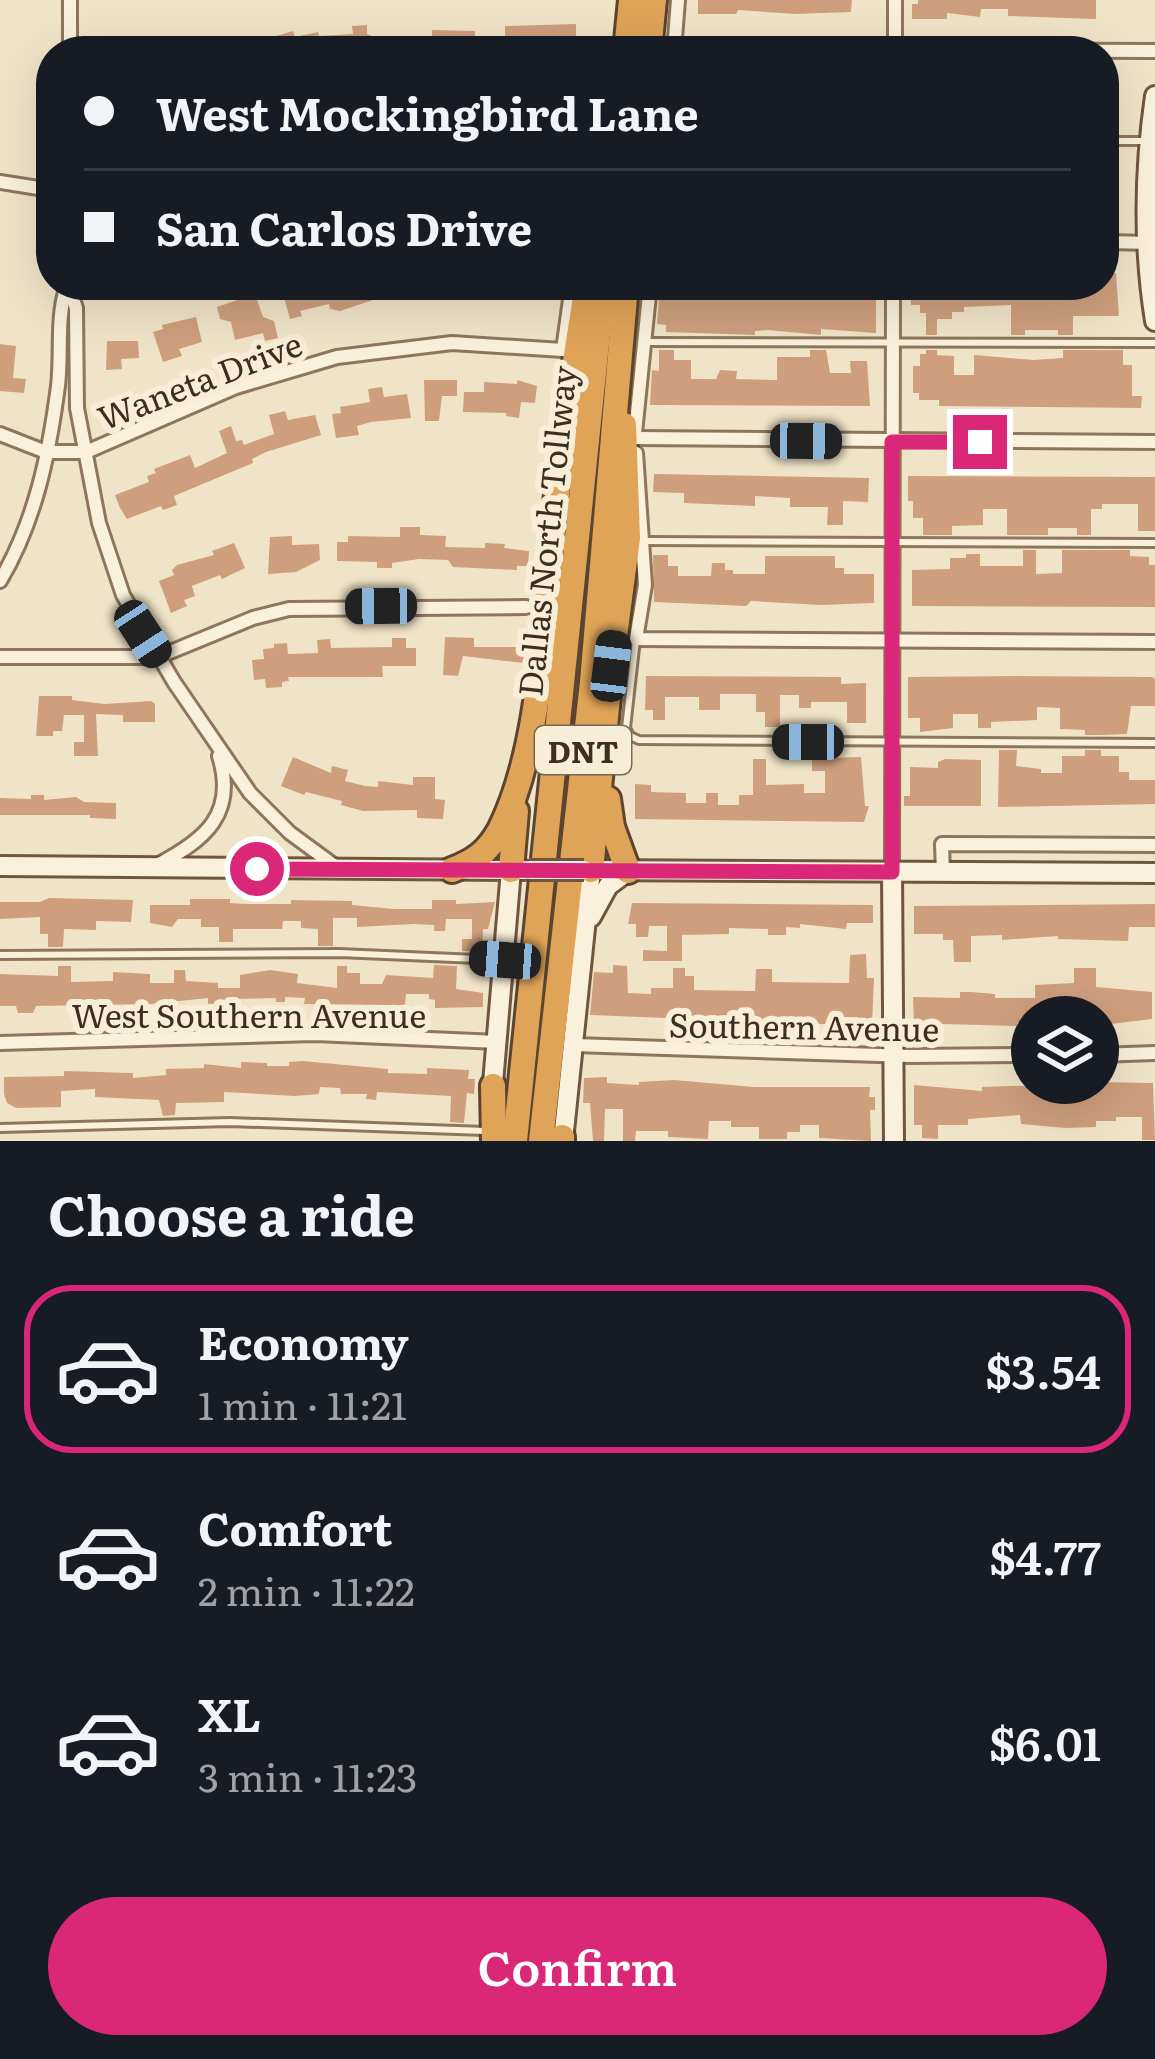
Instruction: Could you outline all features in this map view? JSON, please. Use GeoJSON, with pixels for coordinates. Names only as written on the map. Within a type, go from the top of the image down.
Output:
{"type":"FeatureCollection","features":[{"type":"Feature","properties":{"kind":"highway"},"geometry":{"type":"LineString","coordinates":[[627,36],[631,0]]}},
{"type":"Feature","properties":{"kind":"highway"},"geometry":{"type":"LineString","coordinates":[[654,0],[663,36]]}},
{"type":"Feature","properties":{"kind":"highway"},"geometry":{"type":"LineString","coordinates":[[452,870],[486,851],[518,784],[528,744],[566,416],[585,300]]}},
{"type":"Feature","properties":{"kind":"highway","name":"Dallas North Tollway"},"geometry":{"type":"LineString","coordinates":[[515,1141],[601,300]]}},
{"type":"Feature","properties":{"kind":"highway","name":"Dallas North Tollway"},"geometry":{"type":"LineString","coordinates":[[557,1140],[625,300]]}},
{"type":"Feature","properties":{"kind":"highway"},"geometry":{"type":"LineString","coordinates":[[587,870],[628,538],[619,359]]}},
{"type":"Feature","properties":{"kind":"highway"},"geometry":{"type":"LineString","coordinates":[[603,759],[613,827],[628,871]]}},
{"type":"Feature","properties":{"kind":"highway"},"geometry":{"type":"LineString","coordinates":[[518,784],[520,870]]}},
{"type":"Feature","properties":{"kind":"highway"},"geometry":{"type":"LineString","coordinates":[[488,1138],[493,1086]]}},
{"type":"Feature","properties":{"kind":"main road"},"geometry":{"type":"LineString","coordinates":[[1155,95],[1150,243],[1155,321]]}},
{"type":"Feature","properties":{"kind":"main road"},"geometry":{"type":"LineString","coordinates":[[0,866],[1155,873]]}},
{"type":"Feature","properties":{"kind":"main road"},"geometry":{"type":"LineString","coordinates":[[493,1086],[505,960],[520,870]]}},
{"type":"Feature","properties":{"kind":"main road"},"geometry":{"type":"LineString","coordinates":[[557,1140],[574,1045],[587,870]]}},
{"type":"Feature","properties":{"kind":"main road"},"geometry":{"type":"LineString","coordinates":[[584,932],[603,892],[628,871]]}},
{"type":"Feature","properties":{"kind":"main road"},"geometry":{"type":"LineString","coordinates":[[892,872],[894,1141]]}},
{"type":"Feature","properties":{"kind":"street"},"geometry":{"type":"LineString","coordinates":[[70,0],[70,36]]}},
{"type":"Feature","properties":{"kind":"street"},"geometry":{"type":"LineString","coordinates":[[669,36],[678,0]]}},
{"type":"Feature","properties":{"kind":"street"},"geometry":{"type":"LineString","coordinates":[[895,0],[895,36]]}},
{"type":"Feature","properties":{"kind":"street"},"geometry":{"type":"LineString","coordinates":[[1119,51],[1155,51]]}},
{"type":"Feature","properties":{"kind":"street"},"geometry":{"type":"LineString","coordinates":[[0,182],[36,188]]}},
{"type":"Feature","properties":{"kind":"street"},"geometry":{"type":"LineString","coordinates":[[1119,242],[1150,243]]}},
{"type":"Feature","properties":{"kind":"street"},"geometry":{"type":"LineString","coordinates":[[0,581],[30,522],[46,452],[58,388],[62,300]]}},
{"type":"Feature","properties":{"kind":"street"},"geometry":{"type":"LineString","coordinates":[[73,300],[76,388],[102,535],[116,580],[158,657],[268,814],[340,870]]}},
{"type":"Feature","properties":{"kind":"street","name":"Waneta Drive"},"geometry":{"type":"LineString","coordinates":[[0,434],[46,452],[86,452],[236,387],[337,357],[452,343],[563,350],[570,300]]}},
{"type":"Feature","properties":{"kind":"street"},"geometry":{"type":"LineString","coordinates":[[648,300],[634,438],[645,585],[635,639],[1155,643]]}},
{"type":"Feature","properties":{"kind":"street"},"geometry":{"type":"LineString","coordinates":[[892,300],[892,872]]}},
{"type":"Feature","properties":{"kind":"street"},"geometry":{"type":"LineString","coordinates":[[634,438],[1155,442]]}},
{"type":"Feature","properties":{"kind":"street"},"geometry":{"type":"LineString","coordinates":[[0,657],[158,657],[253,618],[289,609],[526,607]]}},
{"type":"Feature","properties":{"kind":"street"},"geometry":{"type":"LineString","coordinates":[[152,868],[203,837],[218,815],[226,783],[215,743]]}},
{"type":"Feature","properties":{"kind":"street"},"geometry":{"type":"LineString","coordinates":[[943,873],[942,844],[1155,844]]}},
{"type":"Feature","properties":{"kind":"street","name":"West Southern Avenue"},"geometry":{"type":"LineString","coordinates":[[0,1043],[315,1034],[499,1042]]}},
{"type":"Feature","properties":{"kind":"street","name":"Southern Avenue"},"geometry":{"type":"LineString","coordinates":[[574,1045],[1011,1055]]}},
{"type":"Feature","properties":{"kind":"street"},"geometry":{"type":"LineString","coordinates":[[1119,1054],[1155,1053]]}},
{"type":"Feature","properties":{"kind":"lane"},"geometry":{"type":"LineString","coordinates":[[1119,141],[1152,141]]}},
{"type":"Feature","properties":{"kind":"lane"},"geometry":{"type":"LineString","coordinates":[[643,342],[1155,343]]}},
{"type":"Feature","properties":{"kind":"lane"},"geometry":{"type":"LineString","coordinates":[[644,541],[1155,543]]}},
{"type":"Feature","properties":{"kind":"lane"},"geometry":{"type":"LineString","coordinates":[[635,639],[626,728],[634,739],[1155,743]]}},
{"type":"Feature","properties":{"kind":"lane"},"geometry":{"type":"LineString","coordinates":[[0,955],[339,952],[505,960]]}},
{"type":"Feature","properties":{"kind":"lane"},"geometry":{"type":"LineString","coordinates":[[0,1128],[230,1122],[404,1125],[488,1138]]}},
{"type":"Feature","properties":{"kind":"building"},"geometry":{"type":"Polygon","coordinates":[[[698,0],[852,0],[851,12],[698,14],[698,0]]]}},
{"type":"Feature","properties":{"kind":"building"},"geometry":{"type":"Polygon","coordinates":[[[918,0],[1096,0],[1096,19],[1008,16],[1008,9],[981,9],[980,17],[947,13],[947,19],[912,19],[912,4],[918,0]]]}},
{"type":"Feature","properties":{"kind":"building"},"geometry":{"type":"Polygon","coordinates":[[[576,24],[576,36],[505,36],[505,26],[576,24]]]}},
{"type":"Feature","properties":{"kind":"building"},"geometry":{"type":"Polygon","coordinates":[[[367,25],[372,36],[319,36],[353,34],[352,26],[367,25]]]}},
{"type":"Feature","properties":{"kind":"building"},"geometry":{"type":"Polygon","coordinates":[[[432,30],[475,31],[475,36],[432,36],[432,30]]]}},
{"type":"Feature","properties":{"kind":"building"},"geometry":{"type":"Polygon","coordinates":[[[257,300],[263,317],[274,321],[278,338],[265,341],[263,333],[235,340],[231,322],[220,319],[217,307],[257,300]]]}},
{"type":"Feature","properties":{"kind":"building"},"geometry":{"type":"Polygon","coordinates":[[[285,300],[373,300],[340,311],[330,309],[329,304],[300,311],[302,316],[290,319],[285,300]]]}},
{"type":"Feature","properties":{"kind":"building"},"geometry":{"type":"Polygon","coordinates":[[[659,300],[876,300],[876,333],[821,329],[821,335],[768,330],[755,331],[755,335],[666,332],[666,325],[657,324],[659,300]]]}},
{"type":"Feature","properties":{"kind":"building"},"geometry":{"type":"Polygon","coordinates":[[[911,300],[1118,300],[1119,316],[1073,316],[1073,335],[1025,330],[1025,335],[1011,335],[1011,305],[964,307],[964,312],[952,312],[952,319],[937,319],[937,335],[926,335],[926,313],[920,313],[920,305],[911,305],[911,300]]]}},
{"type":"Feature","properties":{"kind":"building"},"geometry":{"type":"Polygon","coordinates":[[[196,317],[202,342],[179,349],[182,356],[163,362],[153,332],[163,329],[162,325],[196,317]]]}},
{"type":"Feature","properties":{"kind":"building"},"geometry":{"type":"Polygon","coordinates":[[[107,341],[138,341],[139,358],[121,359],[122,369],[106,370],[107,341]]]}},
{"type":"Feature","properties":{"kind":"building"},"geometry":{"type":"Polygon","coordinates":[[[0,344],[16,346],[13,378],[26,379],[24,393],[0,391],[0,344]]]}},
{"type":"Feature","properties":{"kind":"building"},"geometry":{"type":"Polygon","coordinates":[[[659,350],[674,350],[674,360],[691,360],[691,379],[716,379],[720,370],[737,371],[736,379],[777,380],[777,357],[810,357],[810,350],[826,350],[830,373],[851,373],[850,361],[867,361],[870,406],[650,405],[652,370],[659,371],[659,350]]]}},
{"type":"Feature","properties":{"kind":"building"},"geometry":{"type":"Polygon","coordinates":[[[926,350],[954,356],[954,375],[974,375],[974,355],[1033,360],[1063,358],[1063,350],[1123,350],[1123,365],[1132,365],[1132,396],[1142,396],[1141,408],[939,406],[939,400],[919,400],[919,393],[913,393],[913,366],[920,366],[920,354],[926,350]]]}},
{"type":"Feature","properties":{"kind":"building"},"geometry":{"type":"Polygon","coordinates":[[[424,380],[457,380],[457,396],[442,396],[439,421],[425,421],[424,380]]]}},
{"type":"Feature","properties":{"kind":"building"},"geometry":{"type":"Polygon","coordinates":[[[517,380],[537,386],[535,403],[521,402],[519,418],[463,412],[464,392],[484,392],[484,382],[517,384],[517,380]]]}},
{"type":"Feature","properties":{"kind":"building"},"geometry":{"type":"Polygon","coordinates":[[[382,387],[384,397],[407,394],[411,418],[371,422],[357,426],[359,435],[336,438],[332,414],[341,413],[340,407],[370,402],[368,389],[382,387]]]}},
{"type":"Feature","properties":{"kind":"building"},"geometry":{"type":"Polygon","coordinates":[[[285,411],[288,420],[315,415],[321,435],[266,452],[252,459],[253,463],[174,496],[177,505],[127,519],[120,508],[115,495],[149,482],[147,476],[156,473],[154,469],[190,455],[195,468],[227,453],[219,431],[231,426],[236,441],[244,445],[274,434],[269,415],[285,411]]]}},
{"type":"Feature","properties":{"kind":"building"},"geometry":{"type":"Polygon","coordinates":[[[654,474],[869,478],[868,502],[843,501],[843,525],[827,525],[828,507],[790,507],[790,498],[755,496],[755,506],[684,503],[684,493],[653,492],[654,474]]]}},
{"type":"Feature","properties":{"kind":"building"},"geometry":{"type":"Polygon","coordinates":[[[908,476],[1155,477],[1155,531],[1138,531],[1138,504],[1102,504],[1102,509],[1091,509],[1091,535],[1077,535],[1077,528],[1048,528],[1048,535],[1007,535],[1007,509],[983,509],[983,525],[952,526],[952,535],[923,535],[923,518],[913,518],[913,501],[908,501],[908,476]]]}},
{"type":"Feature","properties":{"kind":"building"},"geometry":{"type":"Polygon","coordinates":[[[400,527],[420,527],[420,535],[446,536],[445,547],[485,548],[485,543],[529,551],[528,566],[517,566],[517,570],[453,567],[448,560],[419,559],[377,568],[377,562],[337,561],[337,542],[348,542],[348,536],[400,537],[400,527]]]}},
{"type":"Feature","properties":{"kind":"building"},"geometry":{"type":"Polygon","coordinates":[[[292,536],[292,545],[319,544],[320,560],[296,572],[268,574],[270,537],[292,536]]]}},
{"type":"Feature","properties":{"kind":"building"},"geometry":{"type":"Polygon","coordinates":[[[234,543],[245,568],[192,586],[195,596],[171,613],[159,581],[174,575],[177,565],[214,555],[212,551],[234,543]]]}},
{"type":"Feature","properties":{"kind":"building"},"geometry":{"type":"Polygon","coordinates":[[[1023,550],[1036,550],[1036,574],[1062,573],[1062,550],[1130,550],[1130,556],[1149,557],[1149,565],[1155,565],[1155,607],[912,606],[912,570],[950,569],[950,558],[966,558],[966,554],[980,554],[980,566],[1023,566],[1023,550]]]}},
{"type":"Feature","properties":{"kind":"building"},"geometry":{"type":"Polygon","coordinates":[[[653,555],[668,555],[668,566],[678,566],[678,576],[711,576],[712,563],[725,563],[725,570],[733,574],[765,574],[765,556],[835,556],[835,568],[844,568],[844,574],[874,574],[874,603],[654,602],[653,555]]]}},
{"type":"Feature","properties":{"kind":"building"},"geometry":{"type":"Polygon","coordinates":[[[445,637],[474,638],[474,647],[526,647],[524,663],[463,656],[458,676],[443,675],[445,637]]]}},
{"type":"Feature","properties":{"kind":"building"},"geometry":{"type":"Polygon","coordinates":[[[392,638],[406,638],[406,648],[416,648],[416,666],[382,666],[383,677],[288,677],[282,687],[266,688],[265,679],[254,680],[252,660],[264,659],[263,649],[274,648],[274,644],[287,643],[288,654],[318,653],[317,640],[330,639],[331,648],[392,647],[392,638]]]}},
{"type":"Feature","properties":{"kind":"building"},"geometry":{"type":"Polygon","coordinates":[[[646,676],[841,677],[841,684],[866,683],[866,723],[847,723],[847,702],[811,702],[811,708],[799,708],[799,695],[780,695],[780,727],[765,727],[765,712],[756,712],[756,694],[720,694],[720,710],[699,710],[699,697],[665,697],[665,720],[653,720],[653,710],[645,710],[646,676]]]}},
{"type":"Feature","properties":{"kind":"building"},"geometry":{"type":"Polygon","coordinates":[[[908,677],[1152,677],[1155,706],[1131,706],[1127,734],[1085,735],[1085,730],[1060,729],[1060,708],[1037,707],[1037,720],[991,722],[991,728],[978,728],[978,714],[953,714],[953,728],[920,732],[920,718],[908,718],[908,677]]]}},
{"type":"Feature","properties":{"kind":"building"},"geometry":{"type":"Polygon","coordinates":[[[39,696],[72,696],[72,700],[105,704],[151,701],[155,722],[123,722],[123,715],[96,714],[98,756],[74,756],[74,742],[84,742],[84,715],[64,715],[62,731],[36,736],[39,696]]]}},
{"type":"Feature","properties":{"kind":"building"},"geometry":{"type":"Polygon","coordinates":[[[812,748],[826,749],[826,758],[861,757],[865,806],[869,806],[864,822],[635,819],[635,784],[651,785],[651,792],[686,793],[686,803],[706,803],[706,793],[718,793],[718,805],[739,805],[739,795],[753,795],[753,759],[766,759],[766,785],[804,784],[804,793],[825,793],[825,771],[812,771],[812,748]]]}},
{"type":"Feature","properties":{"kind":"building"},"geometry":{"type":"Polygon","coordinates":[[[999,750],[1017,750],[1016,766],[1041,769],[1041,773],[1062,773],[1062,756],[1085,756],[1085,750],[1119,756],[1119,772],[1129,772],[1129,780],[1155,780],[1155,804],[998,807],[999,750]]]}},
{"type":"Feature","properties":{"kind":"building"},"geometry":{"type":"Polygon","coordinates":[[[293,757],[331,773],[332,766],[348,770],[345,781],[365,786],[378,787],[378,781],[413,785],[413,777],[435,777],[435,799],[445,800],[443,819],[417,818],[417,810],[363,811],[281,786],[293,757]]]}},
{"type":"Feature","properties":{"kind":"building"},"geometry":{"type":"Polygon","coordinates":[[[981,760],[981,806],[904,806],[904,796],[910,796],[910,767],[938,768],[938,762],[981,760]]]}},
{"type":"Feature","properties":{"kind":"building"},"geometry":{"type":"Polygon","coordinates":[[[31,795],[44,795],[44,800],[76,797],[84,802],[116,803],[116,819],[0,815],[0,798],[31,799],[31,795]]]}},
{"type":"Feature","properties":{"kind":"building"},"geometry":{"type":"Polygon","coordinates":[[[190,899],[246,904],[352,901],[352,905],[394,909],[432,909],[432,900],[495,902],[488,929],[483,929],[482,952],[462,951],[462,939],[472,939],[472,919],[446,919],[445,931],[434,931],[434,925],[357,927],[357,918],[333,918],[333,946],[318,946],[318,929],[301,928],[301,921],[283,921],[282,929],[233,929],[233,942],[219,942],[219,927],[201,927],[201,919],[178,919],[172,927],[150,923],[150,905],[190,905],[190,899]]]}},
{"type":"Feature","properties":{"kind":"building"},"geometry":{"type":"Polygon","coordinates":[[[133,900],[131,922],[96,921],[96,930],[64,929],[63,947],[48,947],[48,934],[40,934],[40,917],[0,919],[0,902],[133,900]]]}},
{"type":"Feature","properties":{"kind":"building"},"geometry":{"type":"Polygon","coordinates":[[[632,903],[873,905],[873,923],[847,923],[846,929],[800,924],[800,928],[786,927],[786,935],[768,935],[768,929],[729,928],[729,934],[682,935],[682,961],[643,961],[643,950],[667,951],[667,926],[649,926],[648,937],[636,937],[636,924],[628,924],[632,903]]]}},
{"type":"Feature","properties":{"kind":"building"},"geometry":{"type":"Polygon","coordinates":[[[1155,904],[1155,927],[1129,927],[1128,941],[971,936],[971,962],[954,962],[953,940],[943,940],[943,934],[914,934],[914,906],[1155,904]]]}},
{"type":"Feature","properties":{"kind":"building"},"geometry":{"type":"Polygon","coordinates":[[[866,954],[867,978],[874,978],[872,1025],[858,1025],[858,1017],[832,1017],[832,1024],[817,1024],[590,1015],[594,972],[613,973],[613,965],[627,966],[628,993],[673,988],[673,968],[685,968],[685,976],[694,976],[694,990],[755,991],[756,969],[772,969],[772,982],[849,983],[850,955],[866,954]]]}},
{"type":"Feature","properties":{"kind":"building"},"geometry":{"type":"Polygon","coordinates":[[[434,965],[457,966],[456,989],[483,993],[483,1007],[435,1008],[429,994],[406,994],[405,1005],[304,1004],[305,998],[285,997],[285,1002],[229,999],[229,1003],[208,1004],[208,998],[36,1006],[33,1013],[0,1006],[0,974],[58,976],[58,966],[71,966],[71,982],[113,981],[113,972],[150,974],[150,983],[174,983],[174,970],[185,970],[186,981],[240,988],[240,975],[270,970],[298,974],[297,983],[337,988],[337,966],[347,966],[347,973],[360,973],[360,984],[382,984],[386,975],[433,978],[434,965]]]}},
{"type":"Feature","properties":{"kind":"building"},"geometry":{"type":"Polygon","coordinates":[[[1074,968],[1096,968],[1096,987],[1152,992],[1152,1019],[1119,1023],[1119,996],[1035,996],[1035,985],[1074,983],[1074,968]]]}},
{"type":"Feature","properties":{"kind":"building"},"geometry":{"type":"Polygon","coordinates":[[[960,992],[971,992],[995,994],[995,998],[1011,998],[1011,1026],[942,1024],[942,1031],[914,1026],[913,997],[960,998],[960,992]]]}},
{"type":"Feature","properties":{"kind":"building"},"geometry":{"type":"Polygon","coordinates":[[[241,1062],[289,1066],[289,1062],[388,1069],[388,1073],[469,1070],[468,1079],[475,1079],[474,1094],[467,1093],[464,1123],[450,1122],[451,1096],[377,1092],[376,1100],[366,1099],[367,1094],[341,1094],[340,1088],[320,1087],[319,1094],[295,1096],[224,1092],[224,1102],[176,1103],[175,1115],[163,1116],[159,1100],[95,1097],[95,1089],[61,1091],[61,1107],[16,1108],[4,1094],[4,1077],[64,1076],[64,1071],[133,1073],[133,1078],[166,1075],[166,1069],[204,1068],[204,1064],[241,1068],[241,1062]]]}},
{"type":"Feature","properties":{"kind":"building"},"geometry":{"type":"Polygon","coordinates":[[[607,1077],[607,1083],[639,1085],[674,1080],[754,1087],[870,1087],[869,1097],[875,1097],[875,1110],[870,1110],[871,1141],[819,1138],[819,1125],[800,1125],[800,1132],[787,1132],[787,1139],[759,1139],[759,1127],[709,1121],[708,1139],[636,1131],[635,1141],[623,1141],[623,1109],[605,1109],[604,1141],[593,1141],[590,1103],[583,1103],[584,1078],[607,1077]]]}},
{"type":"Feature","properties":{"kind":"building"},"geometry":{"type":"Polygon","coordinates":[[[1119,1082],[1153,1083],[1155,1140],[1142,1140],[1142,1117],[1116,1117],[1116,1121],[1096,1121],[1096,1127],[1065,1128],[1021,1124],[1020,1115],[968,1119],[968,1125],[938,1125],[938,1139],[922,1138],[922,1125],[914,1125],[914,1085],[982,1091],[982,1087],[1011,1087],[1011,1104],[1119,1104],[1119,1082]]]}},
{"type":"Feature","properties":{"kind":"route"},"geometry":{"type":"LineString","coordinates":[[257,869],[892,872],[892,442],[980,442]]}}]}
